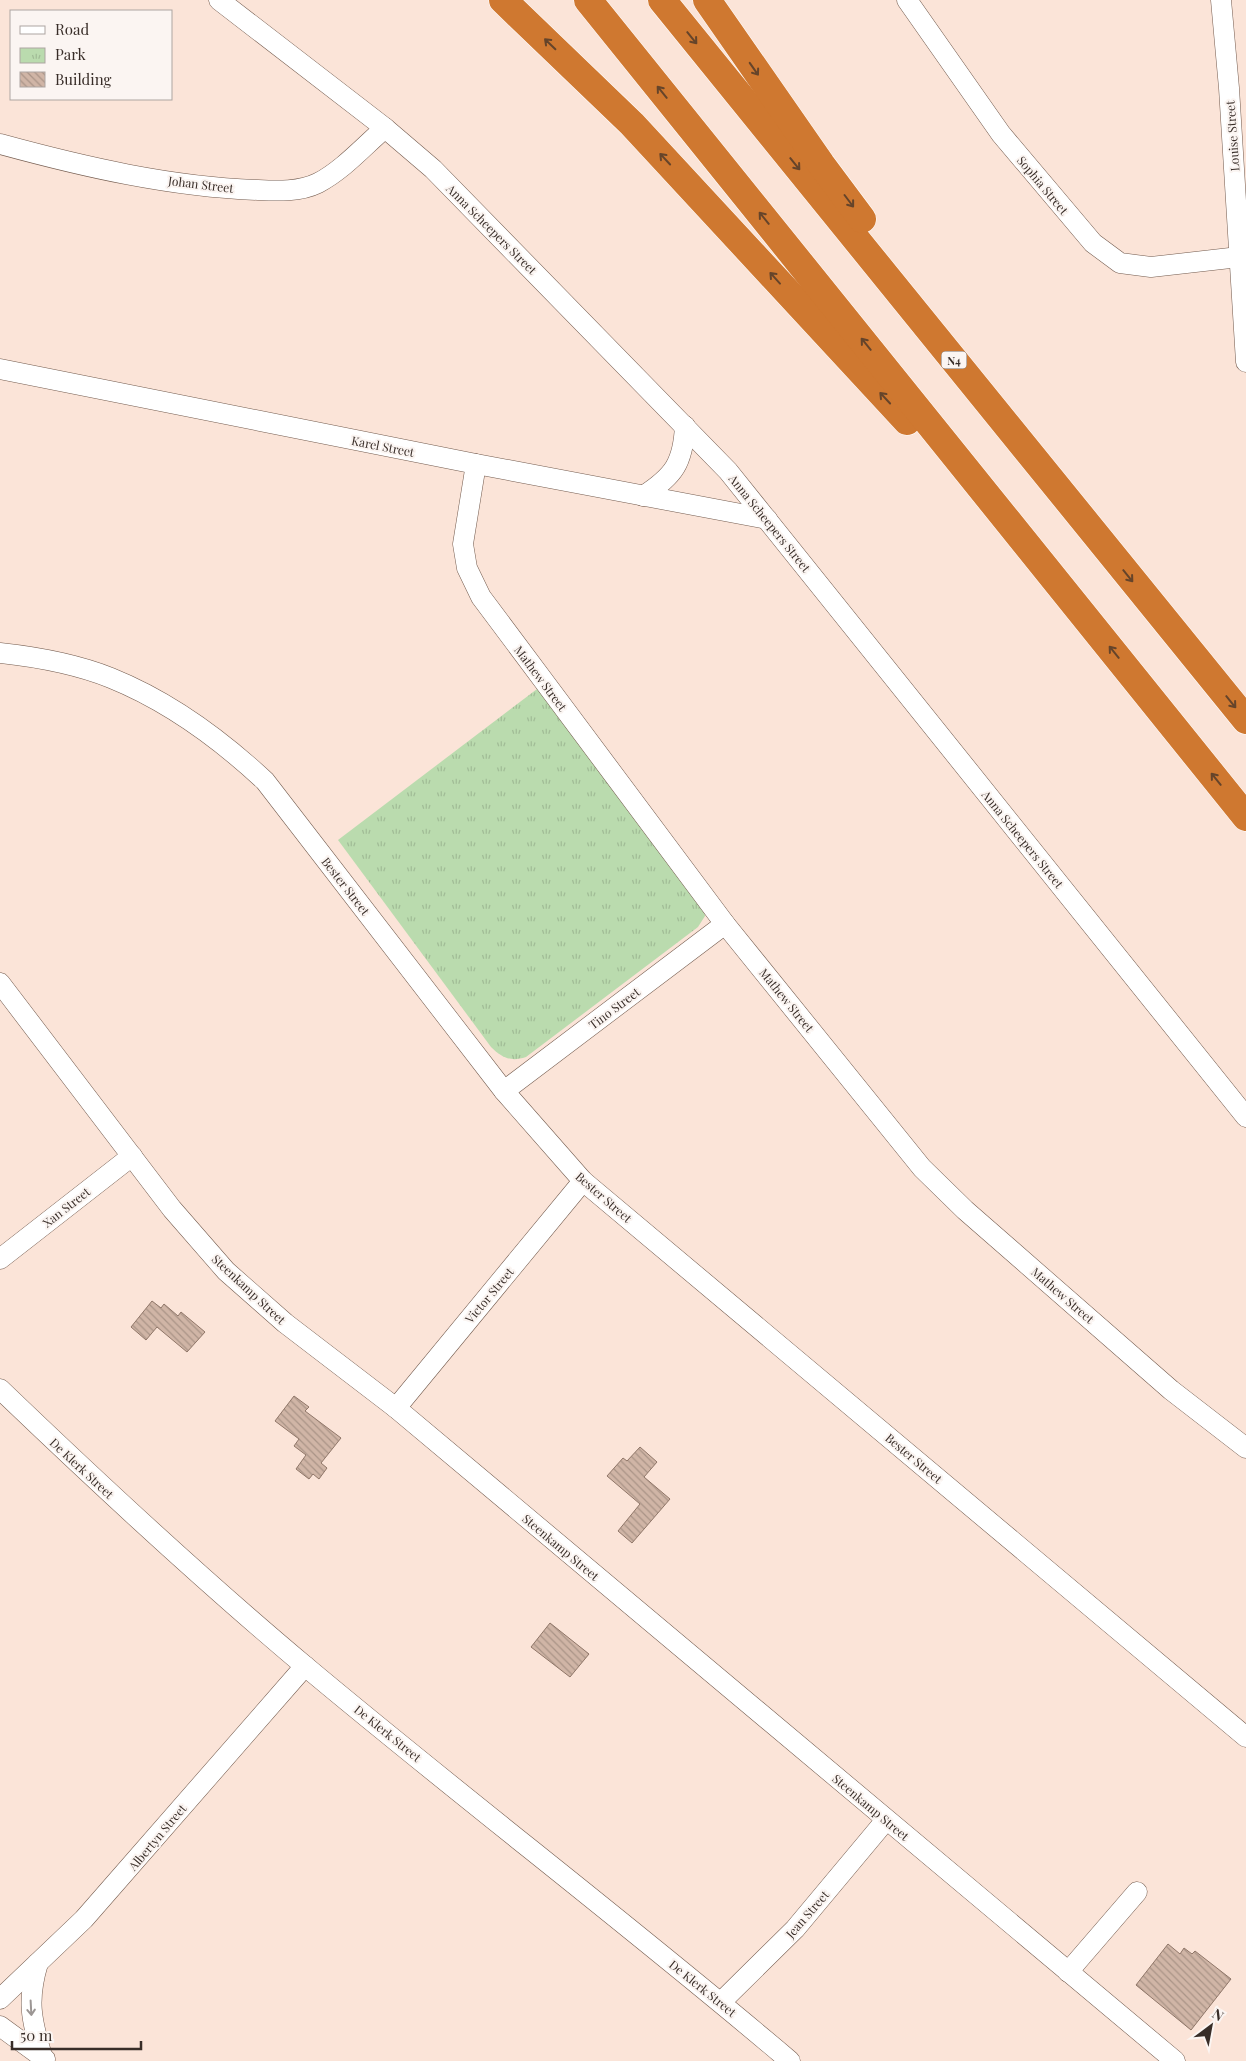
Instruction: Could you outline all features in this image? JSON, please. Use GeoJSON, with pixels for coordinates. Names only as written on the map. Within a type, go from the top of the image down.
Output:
{"type":"FeatureCollection","features":[{"type":"Feature","properties":{"kind":"highway"},"geometry":{"type":"LineString","coordinates":[[503,0],[632,124],[718,214],[838,348],[1051,573]]}},
{"type":"Feature","properties":{"kind":"highway"},"geometry":{"type":"LineString","coordinates":[[588,0],[1246,817]]}},
{"type":"Feature","properties":{"kind":"highway","name":"N4"},"geometry":{"type":"LineString","coordinates":[[662,0],[1246,720]]}},
{"type":"Feature","properties":{"kind":"highway"},"geometry":{"type":"LineString","coordinates":[[707,0],[821,164],[1103,545]]}},
{"type":"Feature","properties":{"kind":"street","name":"Anna Scheepers Street"},"geometry":{"type":"LineString","coordinates":[[219,0],[385,128],[433,169],[728,471],[1246,1117]]}},
{"type":"Feature","properties":{"kind":"street","name":"Sophia Street"},"geometry":{"type":"LineString","coordinates":[[907,0],[1001,134],[1093,243],[1120,263],[1151,267],[1239,257]]}},
{"type":"Feature","properties":{"kind":"street","name":"Louise Street"},"geometry":{"type":"LineString","coordinates":[[1221,0],[1246,362]]}},
{"type":"Feature","properties":{"kind":"street","name":"Johan Street"},"geometry":{"type":"LineString","coordinates":[[0,144],[122,173],[226,189],[298,190],[317,183],[338,169],[385,128]]}},
{"type":"Feature","properties":{"kind":"street","name":"Karel Street"},"geometry":{"type":"LineString","coordinates":[[0,369],[476,464],[768,519]]}},
{"type":"Feature","properties":{"kind":"street"},"geometry":{"type":"LineString","coordinates":[[643,496],[662,484],[677,466],[684,444],[685,426]]}},
{"type":"Feature","properties":{"kind":"street","name":"Mathew Street"},"geometry":{"type":"LineString","coordinates":[[476,464],[463,544],[464,557],[472,582],[725,924],[922,1168],[965,1210],[1149,1370],[1246,1448]]}},
{"type":"Feature","properties":{"kind":"street","name":"Bester Street"},"geometry":{"type":"LineString","coordinates":[[0,653],[76,666],[110,677],[136,689],[190,720],[243,760],[264,781],[504,1091],[583,1181],[1246,1736]]}},
{"type":"Feature","properties":{"kind":"street","name":"Tino Street"},"geometry":{"type":"LineString","coordinates":[[504,1091],[725,924]]}},
{"type":"Feature","properties":{"kind":"street","name":"Steenkamp Street"},"geometry":{"type":"LineString","coordinates":[[0,983],[172,1209],[226,1271],[285,1323],[396,1408],[1175,2061]]}},
{"type":"Feature","properties":{"kind":"street","name":"Xan Street"},"geometry":{"type":"LineString","coordinates":[[0,1259],[132,1156]]}},
{"type":"Feature","properties":{"kind":"street","name":"Victor Street"},"geometry":{"type":"LineString","coordinates":[[396,1408],[583,1181]]}},
{"type":"Feature","properties":{"kind":"street","name":"De Klerk Street"},"geometry":{"type":"LineString","coordinates":[[0,1389],[145,1526],[304,1666],[721,2002],[790,2061]]}},
{"type":"Feature","properties":{"kind":"street","name":"Albertyn Street"},"geometry":{"type":"LineString","coordinates":[[0,1999],[84,1919],[304,1666]]}},
{"type":"Feature","properties":{"kind":"street","name":"Jean Street"},"geometry":{"type":"LineString","coordinates":[[721,2002],[796,1928],[886,1820]]}},
{"type":"Feature","properties":{"kind":"street"},"geometry":{"type":"LineString","coordinates":[[1068,1972],[1137,1892]]}},
{"type":"Feature","properties":{"kind":"street"},"geometry":{"type":"LineString","coordinates":[[39,1961],[32,1985],[32,2024],[45,2058]]}},
{"type":"Feature","properties":{"kind":"street"},"geometry":{"type":"LineString","coordinates":[[0,2026],[45,2058]]}},
{"type":"Feature","properties":{"kind":"green space"},"geometry":{"type":"Polygon","coordinates":[[[541,686],[704,907],[705,916],[698,927],[526,1057],[511,1059],[499,1054],[491,1047],[338,840],[541,686]]]}},
{"type":"Feature","properties":{"kind":"building"},"geometry":{"type":"Polygon","coordinates":[[[152,1301],[161,1308],[164,1304],[178,1316],[181,1312],[205,1332],[187,1352],[157,1327],[146,1340],[131,1327],[152,1301]]]}},
{"type":"Feature","properties":{"kind":"building"},"geometry":{"type":"Polygon","coordinates":[[[294,1396],[309,1407],[305,1411],[341,1438],[321,1463],[327,1468],[319,1479],[313,1474],[309,1479],[296,1469],[306,1455],[294,1446],[299,1439],[275,1421],[294,1396]]]}},
{"type":"Feature","properties":{"kind":"building"},"geometry":{"type":"Polygon","coordinates":[[[640,1447],[657,1462],[644,1477],[670,1499],[632,1543],[618,1531],[640,1504],[607,1476],[623,1458],[627,1461],[640,1447]]]}},
{"type":"Feature","properties":{"kind":"building"},"geometry":{"type":"Polygon","coordinates":[[[550,1623],[589,1654],[570,1677],[531,1647],[550,1623]]]}},
{"type":"Feature","properties":{"kind":"building"},"geometry":{"type":"Polygon","coordinates":[[[1168,1944],[1180,1954],[1184,1948],[1192,1954],[1195,1951],[1231,1979],[1191,2030],[1136,1985],[1168,1944]]]}}]}
